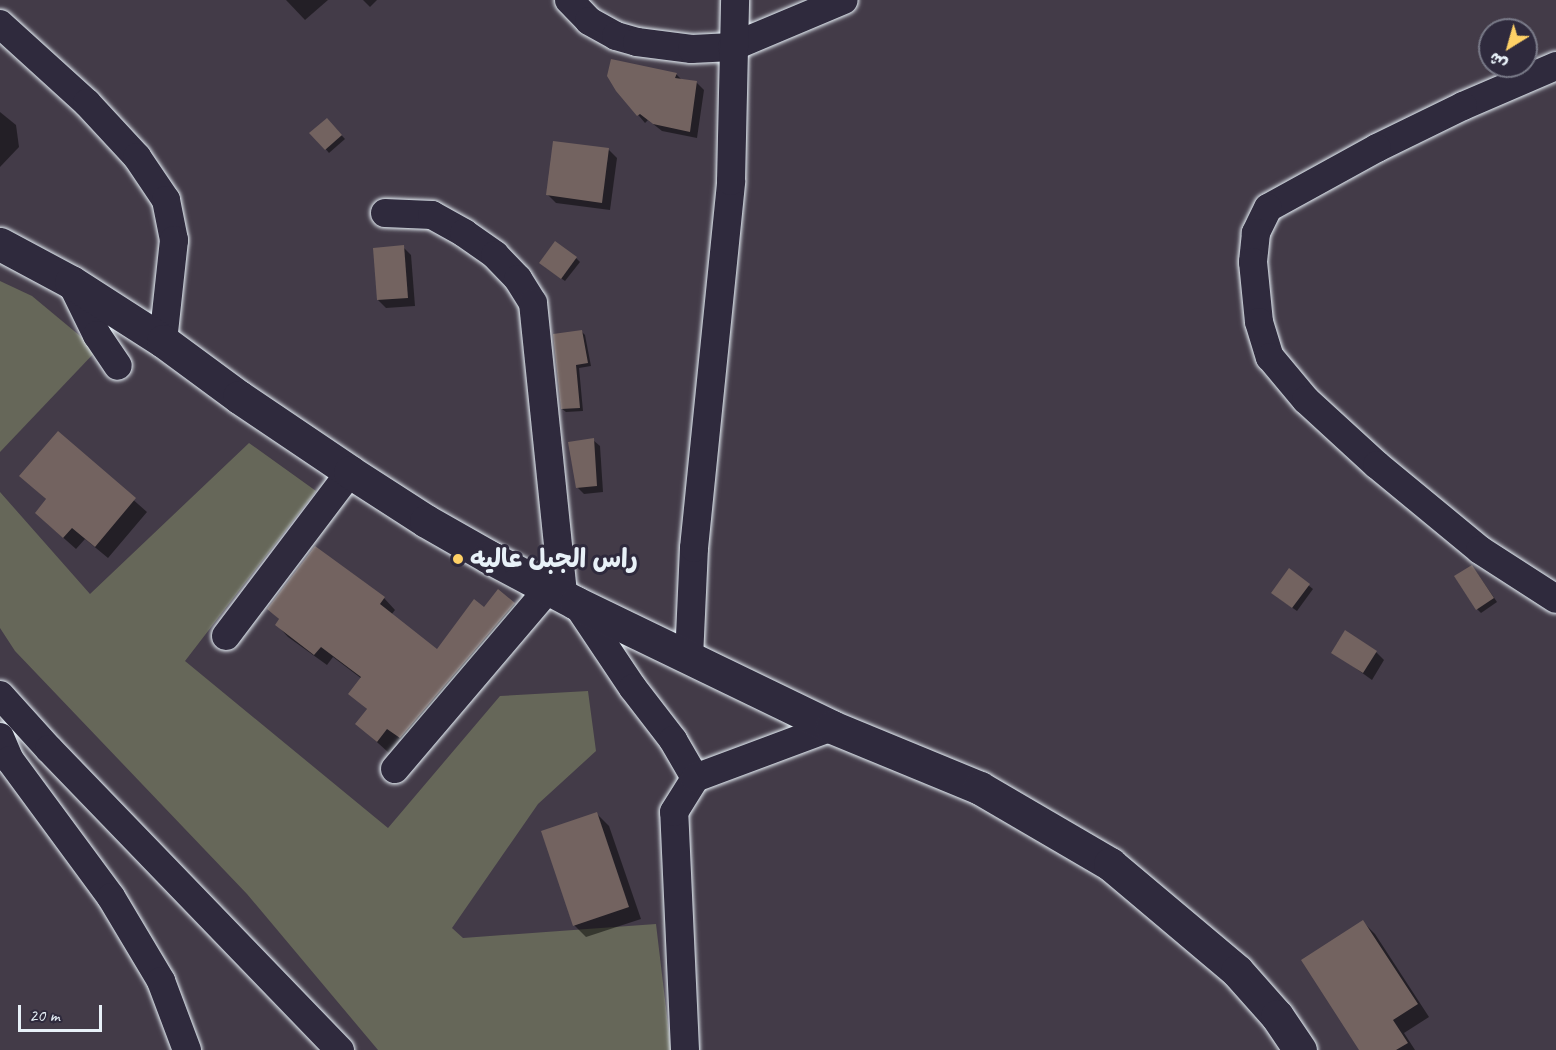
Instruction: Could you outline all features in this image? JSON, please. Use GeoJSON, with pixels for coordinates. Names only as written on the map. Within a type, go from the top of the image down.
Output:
{"type":"FeatureCollection","features":[{"type":"Feature","properties":{"kind":"street"},"geometry":{"type":"LineString","coordinates":[[569,0],[589,21],[616,36],[637,42],[692,49],[732,47],[844,0]]}},
{"type":"Feature","properties":{"kind":"street"},"geometry":{"type":"LineString","coordinates":[[689,658],[694,549],[731,181],[732,47],[735,0]]}},
{"type":"Feature","properties":{"kind":"street"},"geometry":{"type":"LineString","coordinates":[[0,24],[87,103],[137,157],[166,200],[174,240],[163,341]]}},
{"type":"Feature","properties":{"kind":"street"},"geometry":{"type":"LineString","coordinates":[[1556,66],[1463,106],[1377,148],[1268,208],[1256,233],[1253,262],[1259,322],[1270,357],[1306,400],[1377,465],[1480,550],[1556,599]]}},
{"type":"Feature","properties":{"kind":"street"},"geometry":{"type":"LineString","coordinates":[[385,213],[432,215],[464,233],[495,255],[518,279],[533,303],[563,595],[673,740],[695,777]]}},
{"type":"Feature","properties":{"kind":"street"},"geometry":{"type":"LineString","coordinates":[[0,244],[71,282],[163,341],[239,397],[426,521],[563,595],[832,727],[980,788],[1110,864],[1237,970],[1277,1016],[1300,1050]]}},
{"type":"Feature","properties":{"kind":"street"},"geometry":{"type":"LineString","coordinates":[[71,282],[97,335],[117,366]]}},
{"type":"Feature","properties":{"kind":"street"},"geometry":{"type":"LineString","coordinates":[[226,636],[350,472]]}},
{"type":"Feature","properties":{"kind":"street"},"geometry":{"type":"LineString","coordinates":[[395,769],[563,595]]}},
{"type":"Feature","properties":{"kind":"street"},"geometry":{"type":"LineString","coordinates":[[0,695],[49,749],[340,1050]]}},
{"type":"Feature","properties":{"kind":"street"},"geometry":{"type":"LineString","coordinates":[[685,1050],[674,812],[695,777],[832,727]]}},
{"type":"Feature","properties":{"kind":"street"},"geometry":{"type":"LineString","coordinates":[[0,737],[10,760],[111,897],[150,962],[161,981],[187,1050]]}},
{"type":"Feature","properties":{"kind":"green space"},"geometry":{"type":"Polygon","coordinates":[[[0,281],[32,296],[97,350],[0,452],[0,281]]]}},
{"type":"Feature","properties":{"kind":"green space"},"geometry":{"type":"Polygon","coordinates":[[[249,443],[316,491],[185,661],[388,828],[500,696],[588,691],[596,751],[538,804],[452,928],[463,938],[656,924],[671,1050],[378,1050],[247,894],[15,651],[0,628],[0,492],[90,594],[249,443]]]}},
{"type":"Feature","properties":{"kind":"building"},"geometry":{"type":"Polygon","coordinates":[[[611,59],[677,73],[675,78],[697,81],[690,132],[653,124],[640,114],[637,116],[607,76],[611,59]]]}},
{"type":"Feature","properties":{"kind":"building"},"geometry":{"type":"Polygon","coordinates":[[[327,118],[342,135],[325,150],[309,133],[327,118]]]}},
{"type":"Feature","properties":{"kind":"building"},"geometry":{"type":"Polygon","coordinates":[[[553,141],[609,148],[602,203],[546,195],[553,141]]]}},
{"type":"Feature","properties":{"kind":"building"},"geometry":{"type":"Polygon","coordinates":[[[555,241],[577,257],[561,279],[539,263],[555,241]]]}},
{"type":"Feature","properties":{"kind":"building"},"geometry":{"type":"Polygon","coordinates":[[[404,245],[408,298],[377,300],[373,248],[404,245]]]}},
{"type":"Feature","properties":{"kind":"building"},"geometry":{"type":"Polygon","coordinates":[[[582,330],[588,363],[576,365],[580,408],[561,409],[553,334],[582,330]]]}},
{"type":"Feature","properties":{"kind":"building"},"geometry":{"type":"Polygon","coordinates":[[[58,431],[136,498],[95,547],[72,528],[63,538],[35,513],[46,499],[19,476],[58,431]]]}},
{"type":"Feature","properties":{"kind":"building"},"geometry":{"type":"Polygon","coordinates":[[[594,438],[597,486],[576,488],[568,442],[594,438]]]}},
{"type":"Feature","properties":{"kind":"building"},"geometry":{"type":"Polygon","coordinates":[[[315,546],[385,597],[380,604],[437,649],[474,599],[484,607],[498,589],[515,603],[400,738],[387,729],[377,742],[355,724],[367,709],[348,694],[361,677],[321,647],[314,655],[275,625],[279,619],[267,609],[315,546]]]}},
{"type":"Feature","properties":{"kind":"building"},"geometry":{"type":"Polygon","coordinates":[[[1472,565],[1494,598],[1476,610],[1454,576],[1472,565]]]}},
{"type":"Feature","properties":{"kind":"building"},"geometry":{"type":"Polygon","coordinates":[[[1289,568],[1310,584],[1292,608],[1271,593],[1289,568]]]}},
{"type":"Feature","properties":{"kind":"building"},"geometry":{"type":"Polygon","coordinates":[[[1345,630],[1377,651],[1363,673],[1331,653],[1345,630]]]}},
{"type":"Feature","properties":{"kind":"building"},"geometry":{"type":"Polygon","coordinates":[[[597,812],[629,907],[573,926],[541,831],[597,812]]]}},
{"type":"Feature","properties":{"kind":"building"},"geometry":{"type":"Polygon","coordinates":[[[1363,920],[1418,1004],[1393,1020],[1408,1043],[1396,1050],[1359,1050],[1301,960],[1363,920]]]}},
{"type":"Feature","properties":{"kind":"place","name":"راس الجبل عاليه"},"geometry":{"type":"Point","coordinates":[458,559]}}]}
